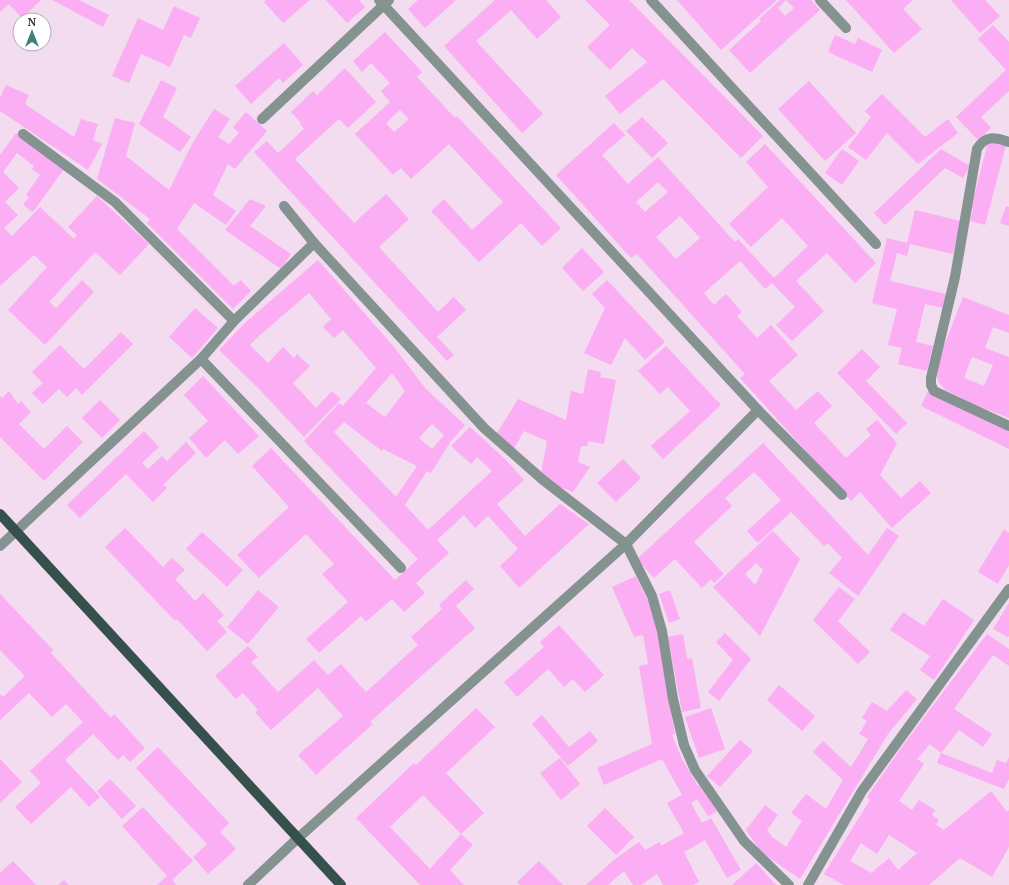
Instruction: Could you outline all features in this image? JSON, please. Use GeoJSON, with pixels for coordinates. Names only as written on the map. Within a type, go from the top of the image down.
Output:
{"type":"FeatureCollection","features":[{"type":"Feature","properties":{"kind":"main road"},"geometry":{"type":"LineString","coordinates":[[0,514],[297,839],[341,885]]}},
{"type":"Feature","properties":{"kind":"street"},"geometry":{"type":"LineString","coordinates":[[651,0],[876,244]]}},
{"type":"Feature","properties":{"kind":"street"},"geometry":{"type":"LineString","coordinates":[[820,0],[846,28]]}},
{"type":"Feature","properties":{"kind":"street"},"geometry":{"type":"LineString","coordinates":[[262,120],[384,1],[758,410],[842,495]]}},
{"type":"Feature","properties":{"kind":"street"},"geometry":{"type":"LineString","coordinates":[[23,134],[115,202],[234,321]]}},
{"type":"Feature","properties":{"kind":"street"},"geometry":{"type":"LineString","coordinates":[[1009,142],[998,138],[988,138],[981,143],[977,149],[955,277],[931,378],[931,385],[934,391],[1009,426]]}},
{"type":"Feature","properties":{"kind":"street"},"geometry":{"type":"LineString","coordinates":[[284,206],[314,243],[484,428],[542,480],[626,544],[652,596],[662,631],[673,700],[684,744],[695,770],[744,841],[789,885]]}},
{"type":"Feature","properties":{"kind":"street"},"geometry":{"type":"LineString","coordinates":[[0,546],[201,359],[234,321],[314,243]]}},
{"type":"Feature","properties":{"kind":"street"},"geometry":{"type":"LineString","coordinates":[[201,359],[401,568]]}},
{"type":"Feature","properties":{"kind":"street"},"geometry":{"type":"LineString","coordinates":[[248,885],[297,839],[626,544],[758,410]]}},
{"type":"Feature","properties":{"kind":"street"},"geometry":{"type":"LineString","coordinates":[[813,883],[862,791],[1009,589]]}},
{"type":"Feature","properties":{"kind":"building"},"geometry":{"type":"Polygon","coordinates":[[[0,0],[41,0],[28,12],[16,12],[9,4],[0,12],[0,0]]]}},
{"type":"Feature","properties":{"kind":"building"},"geometry":{"type":"Polygon","coordinates":[[[52,0],[79,0],[109,15],[103,27],[52,0]]]}},
{"type":"Feature","properties":{"kind":"building"},"geometry":{"type":"Polygon","coordinates":[[[266,0],[310,0],[283,23],[264,2],[266,0]]]}},
{"type":"Feature","properties":{"kind":"building"},"geometry":{"type":"Polygon","coordinates":[[[326,0],[359,0],[365,7],[347,23],[326,0]]]}},
{"type":"Feature","properties":{"kind":"building"},"geometry":{"type":"Polygon","coordinates":[[[418,0],[456,0],[425,28],[408,9],[418,0]]]}},
{"type":"Feature","properties":{"kind":"building"},"geometry":{"type":"Polygon","coordinates":[[[495,0],[546,0],[561,17],[537,39],[511,10],[476,41],[543,114],[522,133],[444,46],[495,0]]]}},
{"type":"Feature","properties":{"kind":"building"},"geometry":{"type":"Polygon","coordinates":[[[585,0],[629,0],[763,136],[741,158],[663,79],[620,114],[605,96],[647,62],[632,48],[610,70],[587,47],[610,25],[585,0]]]}},
{"type":"Feature","properties":{"kind":"building"},"geometry":{"type":"Polygon","coordinates":[[[677,0],[777,0],[721,50],[677,0]]]}},
{"type":"Feature","properties":{"kind":"building"},"geometry":{"type":"Polygon","coordinates":[[[780,0],[786,0],[811,0],[820,10],[750,73],[729,50],[761,21],[759,19],[780,0]],[[786,0],[778,8],[785,16],[794,8],[786,0]]]}},
{"type":"Feature","properties":{"kind":"building"},"geometry":{"type":"Polygon","coordinates":[[[846,0],[913,0],[903,9],[922,29],[894,53],[846,0]]]}},
{"type":"Feature","properties":{"kind":"building"},"geometry":{"type":"Polygon","coordinates":[[[951,0],[985,0],[1000,16],[980,33],[951,0]]]}},
{"type":"Feature","properties":{"kind":"building"},"geometry":{"type":"Polygon","coordinates":[[[174,6],[200,18],[191,38],[184,35],[170,67],[141,54],[129,83],[112,76],[138,18],[163,30],[174,6]]]}},
{"type":"Feature","properties":{"kind":"building"},"geometry":{"type":"Polygon","coordinates":[[[993,25],[1009,42],[1009,91],[981,117],[991,128],[978,140],[956,117],[1006,70],[978,39],[993,25]]]}},
{"type":"Feature","properties":{"kind":"building"},"geometry":{"type":"Polygon","coordinates":[[[385,32],[422,72],[417,77],[455,118],[457,116],[561,228],[542,246],[521,223],[479,262],[431,211],[444,199],[472,230],[503,202],[449,144],[411,179],[401,168],[393,175],[355,134],[390,102],[381,91],[390,83],[371,63],[362,72],[353,61],[385,32]],[[400,110],[386,123],[394,132],[409,119],[400,110]]]}},
{"type":"Feature","properties":{"kind":"building"},"geometry":{"type":"Polygon","coordinates":[[[835,35],[855,44],[858,38],[882,50],[872,72],[828,52],[835,35]]]}},
{"type":"Feature","properties":{"kind":"building"},"geometry":{"type":"Polygon","coordinates":[[[284,43],[303,65],[283,83],[279,78],[251,104],[235,86],[284,43]]]}},
{"type":"Feature","properties":{"kind":"building"},"geometry":{"type":"Polygon","coordinates":[[[345,68],[376,102],[348,128],[339,119],[295,159],[354,223],[386,194],[409,219],[379,247],[438,312],[454,297],[466,310],[437,337],[454,355],[447,361],[254,152],[267,141],[278,153],[304,129],[300,124],[301,123],[291,112],[313,91],[317,95],[345,68]]]}},
{"type":"Feature","properties":{"kind":"building"},"geometry":{"type":"Polygon","coordinates":[[[161,80],[177,88],[163,117],[191,137],[180,152],[139,124],[161,80]]]}},
{"type":"Feature","properties":{"kind":"building"},"geometry":{"type":"Polygon","coordinates":[[[809,81],[856,133],[825,161],[778,109],[809,81]]]}},
{"type":"Feature","properties":{"kind":"building"},"geometry":{"type":"Polygon","coordinates":[[[6,85],[29,95],[25,104],[74,137],[81,119],[98,124],[93,140],[102,144],[88,170],[0,111],[0,98],[6,85]]]}},
{"type":"Feature","properties":{"kind":"building"},"geometry":{"type":"Polygon","coordinates":[[[882,94],[925,137],[948,119],[958,133],[918,164],[887,133],[866,160],[848,147],[871,117],[865,111],[882,94]]]}},
{"type":"Feature","properties":{"kind":"building"},"geometry":{"type":"Polygon","coordinates":[[[214,109],[230,119],[218,137],[229,144],[239,133],[233,127],[246,112],[267,131],[235,169],[228,164],[213,195],[236,211],[226,225],[194,203],[177,229],[234,286],[241,280],[251,291],[233,309],[147,223],[150,219],[97,179],[115,118],[135,123],[126,156],[169,190],[193,142],[214,109]]]}},
{"type":"Feature","properties":{"kind":"building"},"geometry":{"type":"Polygon","coordinates":[[[642,117],[668,143],[652,158],[626,131],[642,117]]]}},
{"type":"Feature","properties":{"kind":"building"},"geometry":{"type":"Polygon","coordinates":[[[614,123],[625,135],[602,155],[628,184],[658,157],[735,242],[738,239],[774,278],[808,246],[782,218],[751,247],[729,224],[768,187],[746,162],[765,144],[876,263],[855,283],[827,253],[796,281],[824,311],[792,341],[776,325],[795,307],[772,283],[765,289],[740,261],[704,293],[714,305],[726,294],[742,312],[737,316],[757,338],[771,325],[798,355],[769,381],[796,410],[818,391],[832,406],[814,423],[846,458],[871,435],[866,429],[877,420],[897,443],[880,475],[901,498],[920,481],[931,493],[892,528],[860,492],[851,501],[740,378],[745,374],[637,254],[631,258],[556,175],[614,123]],[[658,182],[636,202],[645,212],[668,192],[658,182]],[[680,216],[656,237],[676,259],[700,238],[680,216]]]}},
{"type":"Feature","properties":{"kind":"building"},"geometry":{"type":"Polygon","coordinates":[[[16,133],[64,169],[33,212],[23,205],[29,197],[26,195],[40,175],[32,169],[34,166],[17,153],[3,172],[19,188],[5,202],[18,215],[4,228],[12,236],[40,207],[74,239],[77,235],[68,227],[97,196],[149,244],[120,275],[95,252],[49,302],[56,308],[82,280],[94,292],[45,345],[8,310],[47,267],[34,255],[0,286],[0,155],[16,133]]]}},
{"type":"Feature","properties":{"kind":"building"},"geometry":{"type":"Polygon","coordinates":[[[989,138],[1007,142],[985,225],[970,221],[973,209],[971,208],[989,138]]]}},
{"type":"Feature","properties":{"kind":"building"},"geometry":{"type":"Polygon","coordinates":[[[842,149],[859,161],[842,185],[825,173],[842,149]]]}},
{"type":"Feature","properties":{"kind":"building"},"geometry":{"type":"Polygon","coordinates":[[[941,149],[970,166],[963,178],[945,168],[885,225],[874,213],[941,149]]]}},
{"type":"Feature","properties":{"kind":"building"},"geometry":{"type":"Polygon","coordinates":[[[250,199],[266,206],[250,226],[291,254],[281,269],[225,230],[250,199]]]}},
{"type":"Feature","properties":{"kind":"building"},"geometry":{"type":"Polygon","coordinates":[[[1006,206],[1009,207],[1009,226],[1000,223],[1006,206]]]}},
{"type":"Feature","properties":{"kind":"building"},"geometry":{"type":"Polygon","coordinates":[[[915,210],[961,221],[953,254],[910,244],[907,256],[897,253],[890,281],[946,294],[943,308],[925,304],[916,342],[933,346],[927,371],[898,364],[902,348],[888,345],[897,309],[872,303],[887,238],[907,243],[915,210]]]}},
{"type":"Feature","properties":{"kind":"building"},"geometry":{"type":"Polygon","coordinates":[[[582,248],[604,272],[583,291],[562,268],[582,248]]]}},
{"type":"Feature","properties":{"kind":"building"},"geometry":{"type":"Polygon","coordinates":[[[318,260],[394,347],[426,389],[465,425],[451,441],[431,473],[427,471],[405,505],[428,530],[492,471],[477,457],[471,464],[451,446],[470,427],[505,459],[524,480],[497,504],[525,536],[560,504],[589,524],[519,588],[500,566],[518,549],[488,516],[475,528],[464,515],[437,540],[449,553],[416,583],[425,593],[404,612],[392,599],[366,622],[361,616],[319,653],[306,639],[348,602],[322,574],[334,564],[306,534],[259,578],[237,555],[289,507],[252,466],[271,448],[395,580],[418,559],[304,441],[339,403],[343,406],[376,368],[343,330],[334,338],[323,327],[331,319],[309,293],[260,335],[250,345],[268,363],[283,347],[294,358],[297,354],[310,366],[293,383],[316,408],[332,391],[341,399],[304,437],[261,391],[219,350],[246,322],[318,260]],[[392,373],[366,403],[385,417],[405,391],[392,373]],[[344,422],[334,432],[396,497],[417,466],[383,449],[382,451],[344,422]],[[432,424],[419,438],[432,449],[444,435],[432,424]]]}},
{"type":"Feature","properties":{"kind":"building"},"geometry":{"type":"Polygon","coordinates":[[[607,280],[665,342],[645,360],[625,338],[611,365],[584,353],[605,308],[592,294],[607,280]]]}},
{"type":"Feature","properties":{"kind":"building"},"geometry":{"type":"Polygon","coordinates":[[[963,297],[1009,315],[1009,333],[993,327],[985,348],[1009,357],[1009,418],[975,405],[946,390],[939,383],[937,377],[938,361],[963,297]],[[972,357],[964,378],[984,386],[993,365],[972,357]]]}},
{"type":"Feature","properties":{"kind":"building"},"geometry":{"type":"Polygon","coordinates":[[[195,308],[218,328],[192,358],[169,337],[195,308]]]}},
{"type":"Feature","properties":{"kind":"building"},"geometry":{"type":"Polygon","coordinates":[[[121,332],[133,344],[82,395],[76,388],[67,397],[59,389],[43,404],[32,393],[43,383],[32,372],[60,345],[84,369],[121,332]]]}},
{"type":"Feature","properties":{"kind":"building"},"geometry":{"type":"Polygon","coordinates":[[[666,346],[721,405],[663,459],[651,446],[690,411],[668,387],[660,394],[638,371],[666,346]]]}},
{"type":"Feature","properties":{"kind":"building"},"geometry":{"type":"Polygon","coordinates":[[[862,349],[880,367],[866,381],[907,423],[896,434],[837,373],[862,349]]]}},
{"type":"Feature","properties":{"kind":"building"},"geometry":{"type":"Polygon","coordinates":[[[588,369],[601,372],[600,377],[616,380],[604,444],[588,441],[587,446],[581,446],[578,462],[590,467],[573,492],[554,485],[541,474],[547,441],[524,431],[513,450],[496,435],[518,399],[566,420],[571,391],[583,394],[588,369]]]}},
{"type":"Feature","properties":{"kind":"building"},"geometry":{"type":"Polygon","coordinates":[[[203,376],[259,436],[238,454],[225,440],[206,458],[189,438],[208,421],[184,395],[203,376]]]}},
{"type":"Feature","properties":{"kind":"building"},"geometry":{"type":"Polygon","coordinates":[[[9,391],[18,404],[21,401],[31,412],[19,424],[44,449],[67,426],[83,442],[44,481],[0,437],[0,396],[2,398],[9,391]]]}},
{"type":"Feature","properties":{"kind":"building"},"geometry":{"type":"Polygon","coordinates":[[[928,391],[1009,430],[1009,449],[921,406],[928,391]]]}},
{"type":"Feature","properties":{"kind":"building"},"geometry":{"type":"Polygon","coordinates":[[[100,400],[120,420],[102,438],[82,418],[100,400]]]}},
{"type":"Feature","properties":{"kind":"building"},"geometry":{"type":"Polygon","coordinates":[[[144,431],[159,447],[142,463],[148,469],[162,456],[167,461],[186,442],[196,453],[163,485],[167,488],[153,502],[126,474],[80,518],[67,505],[144,431]]]}},
{"type":"Feature","properties":{"kind":"building"},"geometry":{"type":"Polygon","coordinates":[[[763,443],[868,555],[887,528],[899,536],[858,596],[829,573],[842,558],[828,543],[824,546],[791,512],[758,543],[747,531],[781,500],[754,472],[725,498],[732,506],[694,542],[724,574],[714,583],[711,579],[702,588],[675,559],[654,578],[637,559],[763,443]]]}},
{"type":"Feature","properties":{"kind":"building"},"geometry":{"type":"Polygon","coordinates":[[[623,459],[641,478],[616,502],[597,483],[623,459]]]}},
{"type":"Feature","properties":{"kind":"building"},"geometry":{"type":"Polygon","coordinates":[[[125,528],[163,567],[172,558],[185,570],[175,579],[195,601],[203,593],[224,615],[217,621],[227,632],[207,651],[177,619],[175,621],[105,547],[125,528]]]}},
{"type":"Feature","properties":{"kind":"building"},"geometry":{"type":"Polygon","coordinates":[[[1004,529],[1009,533],[1009,565],[998,584],[978,572],[1004,529]]]}},
{"type":"Feature","properties":{"kind":"building"},"geometry":{"type":"Polygon","coordinates":[[[773,531],[800,559],[760,636],[713,587],[773,531]],[[756,563],[745,574],[755,585],[763,570],[756,563]]]}},
{"type":"Feature","properties":{"kind":"building"},"geometry":{"type":"Polygon","coordinates":[[[202,532],[243,570],[227,587],[186,549],[202,532]]]}},
{"type":"Feature","properties":{"kind":"building"},"geometry":{"type":"Polygon","coordinates":[[[636,576],[655,616],[675,734],[672,735],[682,759],[698,786],[700,784],[717,811],[708,816],[697,799],[691,803],[702,823],[711,818],[741,870],[727,878],[705,840],[684,852],[699,882],[693,885],[663,885],[657,874],[641,885],[633,885],[624,871],[608,885],[586,885],[615,859],[639,842],[645,850],[660,842],[661,846],[684,833],[667,803],[682,795],[662,759],[604,785],[597,768],[652,744],[639,666],[648,664],[643,635],[634,637],[612,587],[636,576]]]}},
{"type":"Feature","properties":{"kind":"building"},"geometry":{"type":"Polygon","coordinates":[[[466,580],[474,589],[456,606],[475,628],[370,722],[373,724],[316,775],[298,755],[343,716],[318,688],[271,730],[255,712],[258,710],[243,693],[236,699],[215,676],[248,646],[258,657],[251,662],[278,692],[314,660],[328,675],[341,664],[366,692],[418,645],[411,637],[442,609],[439,605],[466,580]]]}},
{"type":"Feature","properties":{"kind":"building"},"geometry":{"type":"Polygon","coordinates":[[[839,587],[855,599],[838,621],[870,652],[858,664],[813,620],[839,587]]]}},
{"type":"Feature","properties":{"kind":"building"},"geometry":{"type":"Polygon","coordinates":[[[258,590],[279,607],[248,644],[227,627],[258,590]]]}},
{"type":"Feature","properties":{"kind":"building"},"geometry":{"type":"Polygon","coordinates":[[[670,590],[680,619],[669,623],[659,594],[670,590]]]}},
{"type":"Feature","properties":{"kind":"building"},"geometry":{"type":"Polygon","coordinates":[[[0,594],[53,650],[51,653],[111,718],[114,714],[145,748],[130,762],[123,755],[118,760],[93,734],[65,760],[100,797],[89,807],[71,787],[31,824],[15,807],[41,783],[30,771],[83,722],[66,704],[52,717],[29,693],[0,720],[0,694],[3,697],[25,676],[0,650],[0,594]]]}},
{"type":"Feature","properties":{"kind":"building"},"geometry":{"type":"Polygon","coordinates":[[[943,599],[974,620],[934,680],[920,670],[930,656],[890,630],[903,612],[924,626],[943,599]]]}},
{"type":"Feature","properties":{"kind":"building"},"geometry":{"type":"Polygon","coordinates":[[[1009,603],[1009,636],[1008,637],[993,629],[1009,603]]]}},
{"type":"Feature","properties":{"kind":"building"},"geometry":{"type":"Polygon","coordinates":[[[559,625],[604,675],[585,692],[573,679],[564,687],[548,669],[517,697],[504,682],[544,647],[540,642],[559,625]]]}},
{"type":"Feature","properties":{"kind":"building"},"geometry":{"type":"Polygon","coordinates":[[[725,633],[751,659],[719,701],[708,692],[733,660],[716,642],[725,633]]]}},
{"type":"Feature","properties":{"kind":"building"},"geometry":{"type":"Polygon","coordinates":[[[683,634],[687,659],[692,658],[701,708],[682,712],[668,637],[683,634]]]}},
{"type":"Feature","properties":{"kind":"building"},"geometry":{"type":"Polygon","coordinates":[[[987,634],[1009,649],[1009,666],[993,655],[954,709],[992,734],[983,747],[959,730],[941,753],[930,744],[917,759],[924,764],[899,801],[912,810],[919,800],[935,810],[932,815],[939,820],[936,825],[944,830],[991,791],[1007,812],[1009,810],[1009,847],[992,877],[960,858],[929,885],[844,885],[824,874],[870,800],[867,797],[901,748],[987,634]],[[889,835],[877,854],[861,843],[850,861],[871,873],[889,858],[898,870],[917,853],[889,835]]]}},
{"type":"Feature","properties":{"kind":"building"},"geometry":{"type":"Polygon","coordinates":[[[779,685],[815,716],[802,731],[767,700],[779,685]]]}},
{"type":"Feature","properties":{"kind":"building"},"geometry":{"type":"Polygon","coordinates":[[[906,690],[917,699],[888,734],[800,879],[761,852],[746,830],[765,805],[778,815],[767,830],[772,837],[786,847],[802,821],[791,813],[806,794],[826,809],[843,780],[813,752],[823,741],[851,767],[868,739],[859,734],[867,721],[862,718],[872,702],[887,711],[906,690]]]}},
{"type":"Feature","properties":{"kind":"building"},"geometry":{"type":"Polygon","coordinates":[[[476,708],[495,727],[446,773],[484,813],[461,834],[473,845],[450,870],[464,885],[420,885],[356,818],[414,763],[416,765],[476,708]],[[423,795],[390,827],[430,869],[461,834],[423,795]]]}},
{"type":"Feature","properties":{"kind":"building"},"geometry":{"type":"Polygon","coordinates":[[[711,708],[725,749],[699,758],[685,717],[711,708]]]}},
{"type":"Feature","properties":{"kind":"building"},"geometry":{"type":"Polygon","coordinates":[[[542,715],[569,747],[590,731],[598,741],[568,766],[532,724],[542,715]]]}},
{"type":"Feature","properties":{"kind":"building"},"geometry":{"type":"Polygon","coordinates":[[[740,740],[753,751],[720,787],[707,776],[740,740]]]}},
{"type":"Feature","properties":{"kind":"building"},"geometry":{"type":"Polygon","coordinates":[[[158,747],[229,823],[220,832],[236,849],[208,874],[193,857],[207,844],[136,768],[158,747]]]}},
{"type":"Feature","properties":{"kind":"building"},"geometry":{"type":"Polygon","coordinates":[[[941,753],[992,773],[997,760],[1006,763],[1009,757],[1009,779],[1004,789],[937,763],[941,753]]]}},
{"type":"Feature","properties":{"kind":"building"},"geometry":{"type":"Polygon","coordinates":[[[560,758],[580,784],[561,800],[540,773],[560,758]]]}},
{"type":"Feature","properties":{"kind":"building"},"geometry":{"type":"Polygon","coordinates":[[[0,759],[22,782],[0,803],[0,759]]]}},
{"type":"Feature","properties":{"kind":"building"},"geometry":{"type":"Polygon","coordinates":[[[110,779],[136,806],[122,819],[97,791],[110,779]]]}},
{"type":"Feature","properties":{"kind":"building"},"geometry":{"type":"Polygon","coordinates":[[[143,807],[193,861],[172,880],[176,885],[157,885],[167,876],[122,826],[143,807]]]}},
{"type":"Feature","properties":{"kind":"building"},"geometry":{"type":"Polygon","coordinates":[[[605,808],[634,837],[616,855],[587,826],[605,808]]]}},
{"type":"Feature","properties":{"kind":"building"},"geometry":{"type":"Polygon","coordinates":[[[13,861],[36,885],[0,885],[0,873],[13,861]]]}},
{"type":"Feature","properties":{"kind":"building"},"geometry":{"type":"Polygon","coordinates":[[[539,861],[563,885],[520,885],[517,882],[539,861]]]}},
{"type":"Feature","properties":{"kind":"building"},"geometry":{"type":"Polygon","coordinates":[[[756,863],[776,885],[732,885],[756,863]]]}},
{"type":"Feature","properties":{"kind":"building"},"geometry":{"type":"Polygon","coordinates":[[[64,880],[69,885],[58,885],[64,880]]]}}]}
